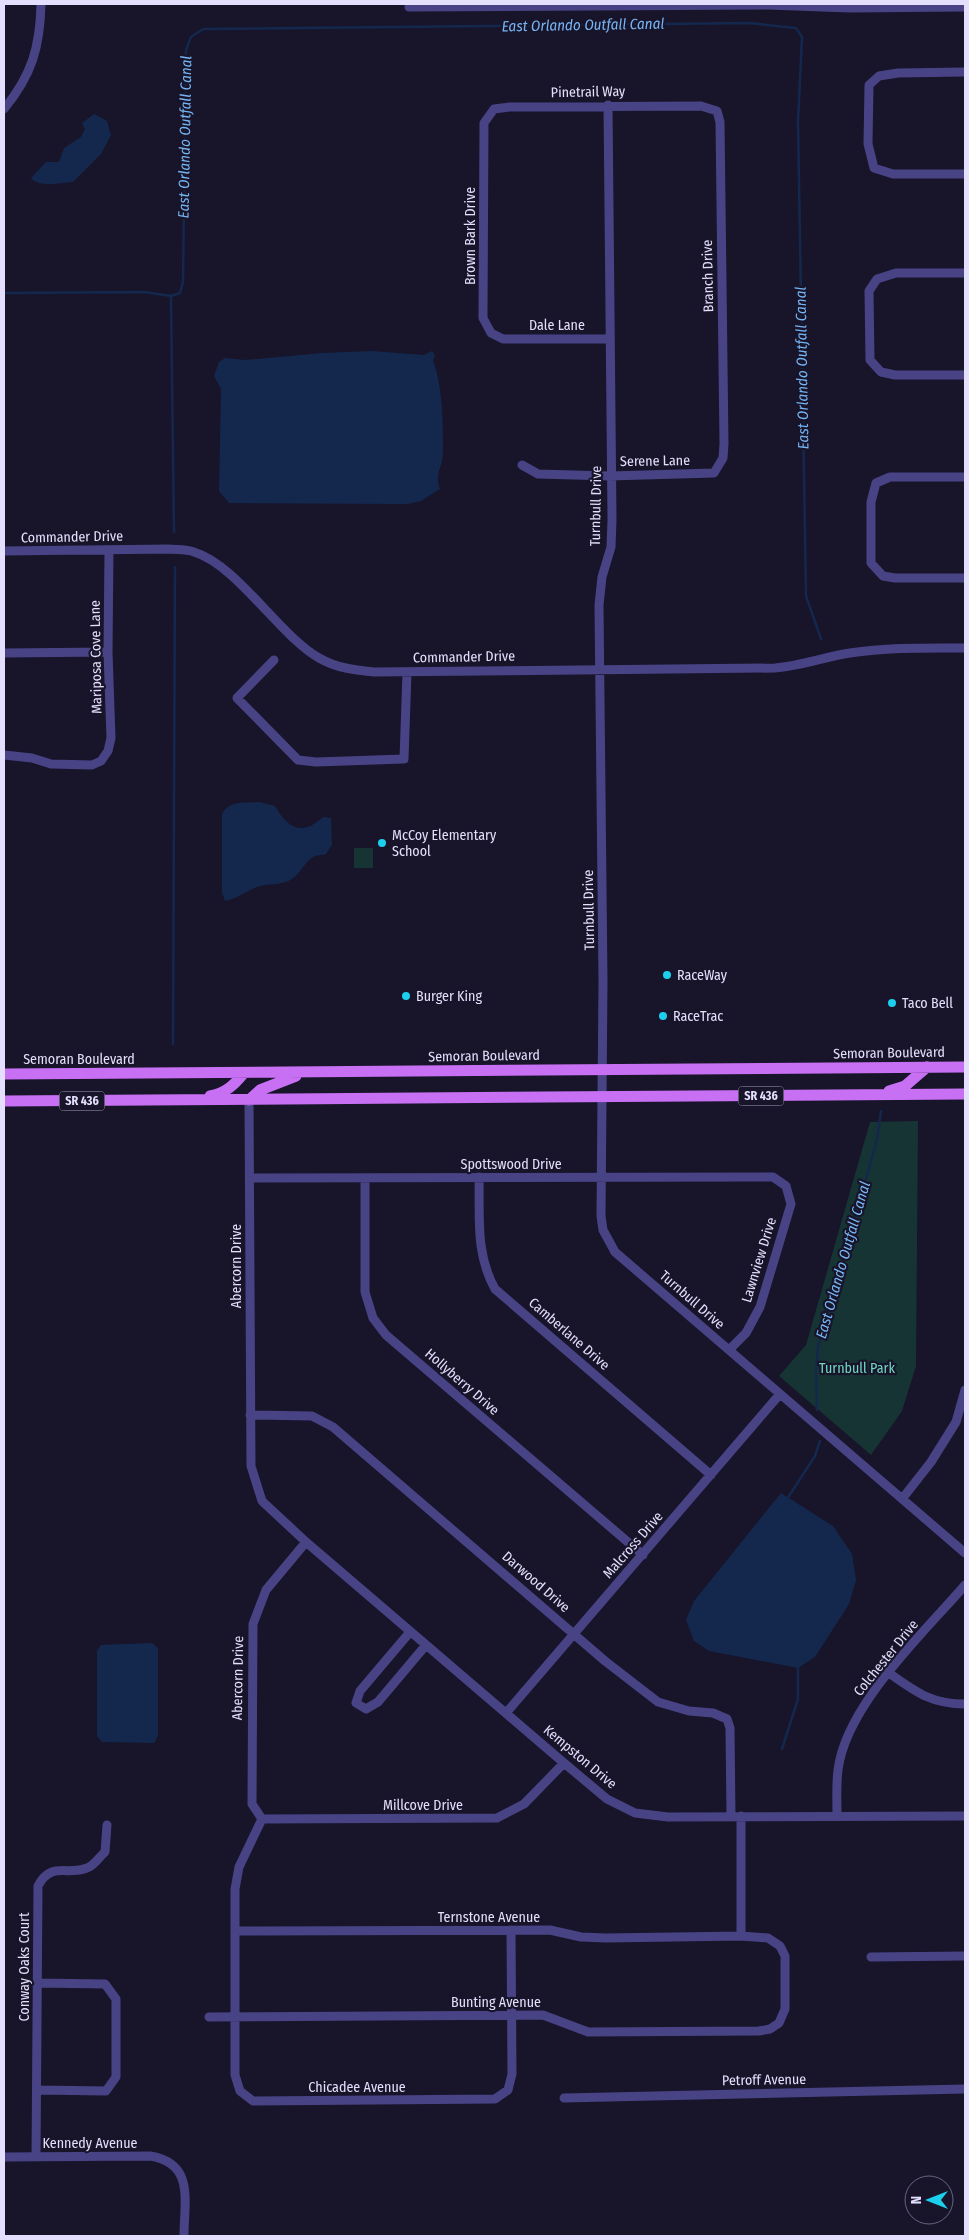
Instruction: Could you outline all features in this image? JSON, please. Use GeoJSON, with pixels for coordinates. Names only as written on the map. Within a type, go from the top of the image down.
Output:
{"type":"FeatureCollection","features":[{"type":"Feature","properties":{"kind":"main road","name":"Semoran Boulevard"},"geometry":{"type":"LineString","coordinates":[[4,1074],[965,1067]]}},
{"type":"Feature","properties":{"kind":"main road"},"geometry":{"type":"LineString","coordinates":[[878,1095],[905,1086],[927,1068]]}},
{"type":"Feature","properties":{"kind":"main road"},"geometry":{"type":"LineString","coordinates":[[191,1100],[220,1094],[233,1086],[244,1073]]}},
{"type":"Feature","properties":{"kind":"main road"},"geometry":{"type":"LineString","coordinates":[[249,1100],[267,1087],[305,1073]]}},
{"type":"Feature","properties":{"kind":"main road","name":"SR 436"},"geometry":{"type":"LineString","coordinates":[[4,1101],[965,1094]]}},
{"type":"Feature","properties":{"kind":"street"},"geometry":{"type":"LineString","coordinates":[[4,109],[34,61],[41,4]]}},
{"type":"Feature","properties":{"kind":"street"},"geometry":{"type":"LineString","coordinates":[[409,7],[701,5],[965,8]]}},
{"type":"Feature","properties":{"kind":"street"},"geometry":{"type":"LineString","coordinates":[[965,72],[898,73],[879,76],[869,85],[868,144],[874,168],[893,174],[965,174]]}},
{"type":"Feature","properties":{"kind":"street","name":"Turnbull Drive"},"geometry":{"type":"LineString","coordinates":[[608,105],[611,547],[602,577],[598,605],[603,981],[600,1178],[603,1230],[615,1252],[965,1553]]}},
{"type":"Feature","properties":{"kind":"street","name":"Pinetrail Way"},"geometry":{"type":"LineString","coordinates":[[484,123],[494,109],[510,106],[701,106]]}},
{"type":"Feature","properties":{"kind":"street","name":"Branch Drive"},"geometry":{"type":"LineString","coordinates":[[701,106],[717,111],[720,122],[722,458]]}},
{"type":"Feature","properties":{"kind":"street","name":"Brown Bark Drive"},"geometry":{"type":"LineString","coordinates":[[484,123],[483,318],[491,334],[504,339]]}},
{"type":"Feature","properties":{"kind":"street"},"geometry":{"type":"LineString","coordinates":[[965,273],[896,273],[877,279],[869,291],[870,360],[881,372],[896,375],[965,375]]}},
{"type":"Feature","properties":{"kind":"street","name":"Dale Lane"},"geometry":{"type":"LineString","coordinates":[[504,339],[610,339]]}},
{"type":"Feature","properties":{"kind":"street","name":"Serene Lane"},"geometry":{"type":"LineString","coordinates":[[522,465],[538,474],[610,476],[714,473],[722,458]]}},
{"type":"Feature","properties":{"kind":"street"},"geometry":{"type":"LineString","coordinates":[[965,477],[890,477],[876,483],[871,502],[871,563],[882,576],[895,578],[965,578]]}},
{"type":"Feature","properties":{"kind":"street","name":"Mariposa Cove Lane"},"geometry":{"type":"LineString","coordinates":[[4,755],[32,758],[51,764],[92,765],[101,761],[108,751],[111,738],[108,652],[109,550]]}},
{"type":"Feature","properties":{"kind":"street","name":"Commander Drive"},"geometry":{"type":"LineString","coordinates":[[4,551],[182,550],[204,556],[226,572],[299,643],[318,658],[335,666],[354,670],[407,672],[774,668],[797,666],[848,653],[874,650],[965,648]]}},
{"type":"Feature","properties":{"kind":"street"},"geometry":{"type":"LineString","coordinates":[[4,653],[108,652]]}},
{"type":"Feature","properties":{"kind":"street"},"geometry":{"type":"LineString","coordinates":[[274,660],[237,698],[298,760],[316,762],[404,759],[407,672]]}},
{"type":"Feature","properties":{"kind":"street","name":"Abercorn Drive"},"geometry":{"type":"LineString","coordinates":[[249,1100],[251,1466],[262,1501],[306,1542],[266,1590],[253,1624],[252,1804],[262,1819]]}},
{"type":"Feature","properties":{"kind":"street","name":"Camberlane Drive"},"geometry":{"type":"LineString","coordinates":[[479,1177],[480,1244],[485,1270],[495,1289],[711,1476]]}},
{"type":"Feature","properties":{"kind":"street","name":"Spottswood Drive"},"geometry":{"type":"LineString","coordinates":[[250,1178],[773,1177]]}},
{"type":"Feature","properties":{"kind":"street","name":"Lawnview Drive"},"geometry":{"type":"LineString","coordinates":[[729,1350],[746,1333],[760,1307],[791,1204],[786,1186],[773,1177]]}},
{"type":"Feature","properties":{"kind":"street","name":"Hollyberry Drive"},"geometry":{"type":"LineString","coordinates":[[365,1179],[365,1292],[372,1318],[386,1335],[643,1555]]}},
{"type":"Feature","properties":{"kind":"street"},"geometry":{"type":"LineString","coordinates":[[902,1499],[932,1462],[956,1422],[965,1390]]}},
{"type":"Feature","properties":{"kind":"street","name":"Malcross Drive"},"geometry":{"type":"LineString","coordinates":[[506,1713],[780,1394]]}},
{"type":"Feature","properties":{"kind":"street","name":"Darwood Drive"},"geometry":{"type":"LineString","coordinates":[[250,1415],[312,1416],[333,1427],[605,1661],[658,1702],[689,1711],[713,1713],[727,1719],[730,1728],[736,1816],[741,1936]]}},
{"type":"Feature","properties":{"kind":"street","name":"Kempston Drive"},"geometry":{"type":"LineString","coordinates":[[306,1542],[607,1799],[635,1813],[668,1816],[965,1816]]}},
{"type":"Feature","properties":{"kind":"street","name":"Colchester Drive"},"geometry":{"type":"LineString","coordinates":[[837,1816],[838,1770],[846,1739],[864,1705],[965,1585]]}},
{"type":"Feature","properties":{"kind":"street"},"geometry":{"type":"LineString","coordinates":[[410,1632],[360,1691],[356,1703],[366,1709],[378,1702],[426,1645]]}},
{"type":"Feature","properties":{"kind":"street"},"geometry":{"type":"LineString","coordinates":[[889,1673],[926,1698],[946,1704],[965,1704]]}},
{"type":"Feature","properties":{"kind":"street","name":"Millcove Drive"},"geometry":{"type":"LineString","coordinates":[[262,1819],[497,1818],[524,1804],[564,1763]]}},
{"type":"Feature","properties":{"kind":"street"},"geometry":{"type":"LineString","coordinates":[[234,2017],[238,1867],[262,1819]]}},
{"type":"Feature","properties":{"kind":"street","name":"Conway Oaks Court"},"geometry":{"type":"LineString","coordinates":[[36,2157],[38,1886],[42,1877],[51,1871],[88,1868],[105,1852],[107,1825]]}},
{"type":"Feature","properties":{"kind":"street"},"geometry":{"type":"LineString","coordinates":[[510,1930],[510,2015]]}},
{"type":"Feature","properties":{"kind":"street","name":"Ternstone Avenue"},"geometry":{"type":"LineString","coordinates":[[236,1931],[550,1930],[581,1937],[606,1938],[741,1936],[768,1938],[780,1946],[785,1956],[785,2009],[779,2023]]}},
{"type":"Feature","properties":{"kind":"street"},"geometry":{"type":"LineString","coordinates":[[871,1957],[965,1956]]}},
{"type":"Feature","properties":{"kind":"street"},"geometry":{"type":"LineString","coordinates":[[37,2090],[106,2091],[116,2077],[116,1999],[105,1984],[38,1983]]}},
{"type":"Feature","properties":{"kind":"street","name":"Chicadee Avenue"},"geometry":{"type":"LineString","coordinates":[[234,2017],[234,2075],[240,2091],[253,2101],[495,2099],[508,2090],[512,2074],[510,2015]]}},
{"type":"Feature","properties":{"kind":"street","name":"Bunting Avenue"},"geometry":{"type":"LineString","coordinates":[[209,2017],[543,2015],[588,2032],[759,2031],[779,2023]]}},
{"type":"Feature","properties":{"kind":"street","name":"Petroff Avenue"},"geometry":{"type":"LineString","coordinates":[[564,2098],[965,2089]]}},
{"type":"Feature","properties":{"kind":"street","name":"Kennedy Avenue"},"geometry":{"type":"LineString","coordinates":[[4,2157],[150,2156],[164,2158],[174,2164],[184,2182],[184,2236]]}},
{"type":"Feature","properties":{"kind":"green space"},"geometry":{"type":"Polygon","coordinates":[[[354,848],[373,848],[373,868],[354,868],[354,848]]]}},
{"type":"Feature","properties":{"kind":"green space","name":"Turnbull Park"},"geometry":{"type":"Polygon","coordinates":[[[918,1121],[916,1366],[902,1411],[871,1455],[779,1376],[806,1345],[870,1122],[918,1121]]]}},
{"type":"Feature","properties":{"kind":"water"},"geometry":{"type":"Polygon","coordinates":[[[94,114],[107,121],[111,135],[101,154],[73,182],[45,184],[31,178],[46,162],[59,162],[64,148],[81,137],[85,129],[82,123],[94,114]]]}},
{"type":"Feature","properties":{"kind":"water"},"geometry":{"type":"Polygon","coordinates":[[[371,351],[424,355],[432,351],[435,355],[433,360],[441,394],[442,417],[443,457],[438,475],[440,489],[421,501],[408,504],[229,503],[219,491],[221,389],[214,376],[219,362],[225,358],[245,360],[371,351]]]}},
{"type":"Feature","properties":{"kind":"water"},"geometry":{"type":"Polygon","coordinates":[[[259,802],[275,806],[285,820],[296,827],[308,827],[323,817],[331,818],[332,845],[325,855],[314,857],[292,879],[283,883],[257,887],[238,897],[225,901],[222,892],[222,814],[233,804],[259,802]]]}},
{"type":"Feature","properties":{"kind":"water"},"geometry":{"type":"Polygon","coordinates":[[[781,1493],[833,1526],[852,1554],[856,1580],[849,1604],[815,1657],[798,1668],[709,1651],[694,1641],[686,1620],[694,1601],[781,1493]]]}},
{"type":"Feature","properties":{"kind":"water"},"geometry":{"type":"Polygon","coordinates":[[[152,1643],[158,1648],[158,1736],[154,1743],[102,1742],[97,1736],[97,1651],[101,1645],[152,1643]]]}},
{"type":"Feature","properties":{"kind":"waterway","name":"East Orlando Outfall Canal"},"geometry":{"type":"LineString","coordinates":[[4,293],[144,292],[171,296],[180,293],[183,282],[186,50],[191,37],[203,29],[749,23],[796,28],[802,37],[798,121],[806,596],[821,639]]}},
{"type":"Feature","properties":{"kind":"waterway"},"geometry":{"type":"LineString","coordinates":[[171,297],[174,532]]}},
{"type":"Feature","properties":{"kind":"waterway"},"geometry":{"type":"LineString","coordinates":[[173,1044],[175,567]]}},
{"type":"Feature","properties":{"kind":"waterway","name":"East Orlando Outfall Canal"},"geometry":{"type":"LineString","coordinates":[[817,1410],[816,1372],[818,1347],[877,1140],[881,1111]]}},
{"type":"Feature","properties":{"kind":"waterway","name":"East Orlando Outfall Canal"},"geometry":{"type":"LineString","coordinates":[[787,1499],[815,1456],[820,1441]]}},
{"type":"Feature","properties":{"kind":"waterway","name":"East Orlando Outfall Canal"},"geometry":{"type":"LineString","coordinates":[[782,1749],[798,1699],[798,1665]]}},
{"type":"Feature","properties":{"kind":"place","name":"McCoy Elementary School"},"geometry":{"type":"Point","coordinates":[382,843]}},
{"type":"Feature","properties":{"kind":"place","name":"RaceWay"},"geometry":{"type":"Point","coordinates":[667,975]}},
{"type":"Feature","properties":{"kind":"place","name":"Burger King"},"geometry":{"type":"Point","coordinates":[406,996]}},
{"type":"Feature","properties":{"kind":"place","name":"Taco Bell"},"geometry":{"type":"Point","coordinates":[892,1003]}},
{"type":"Feature","properties":{"kind":"place","name":"RaceTrac"},"geometry":{"type":"Point","coordinates":[663,1016]}}]}
